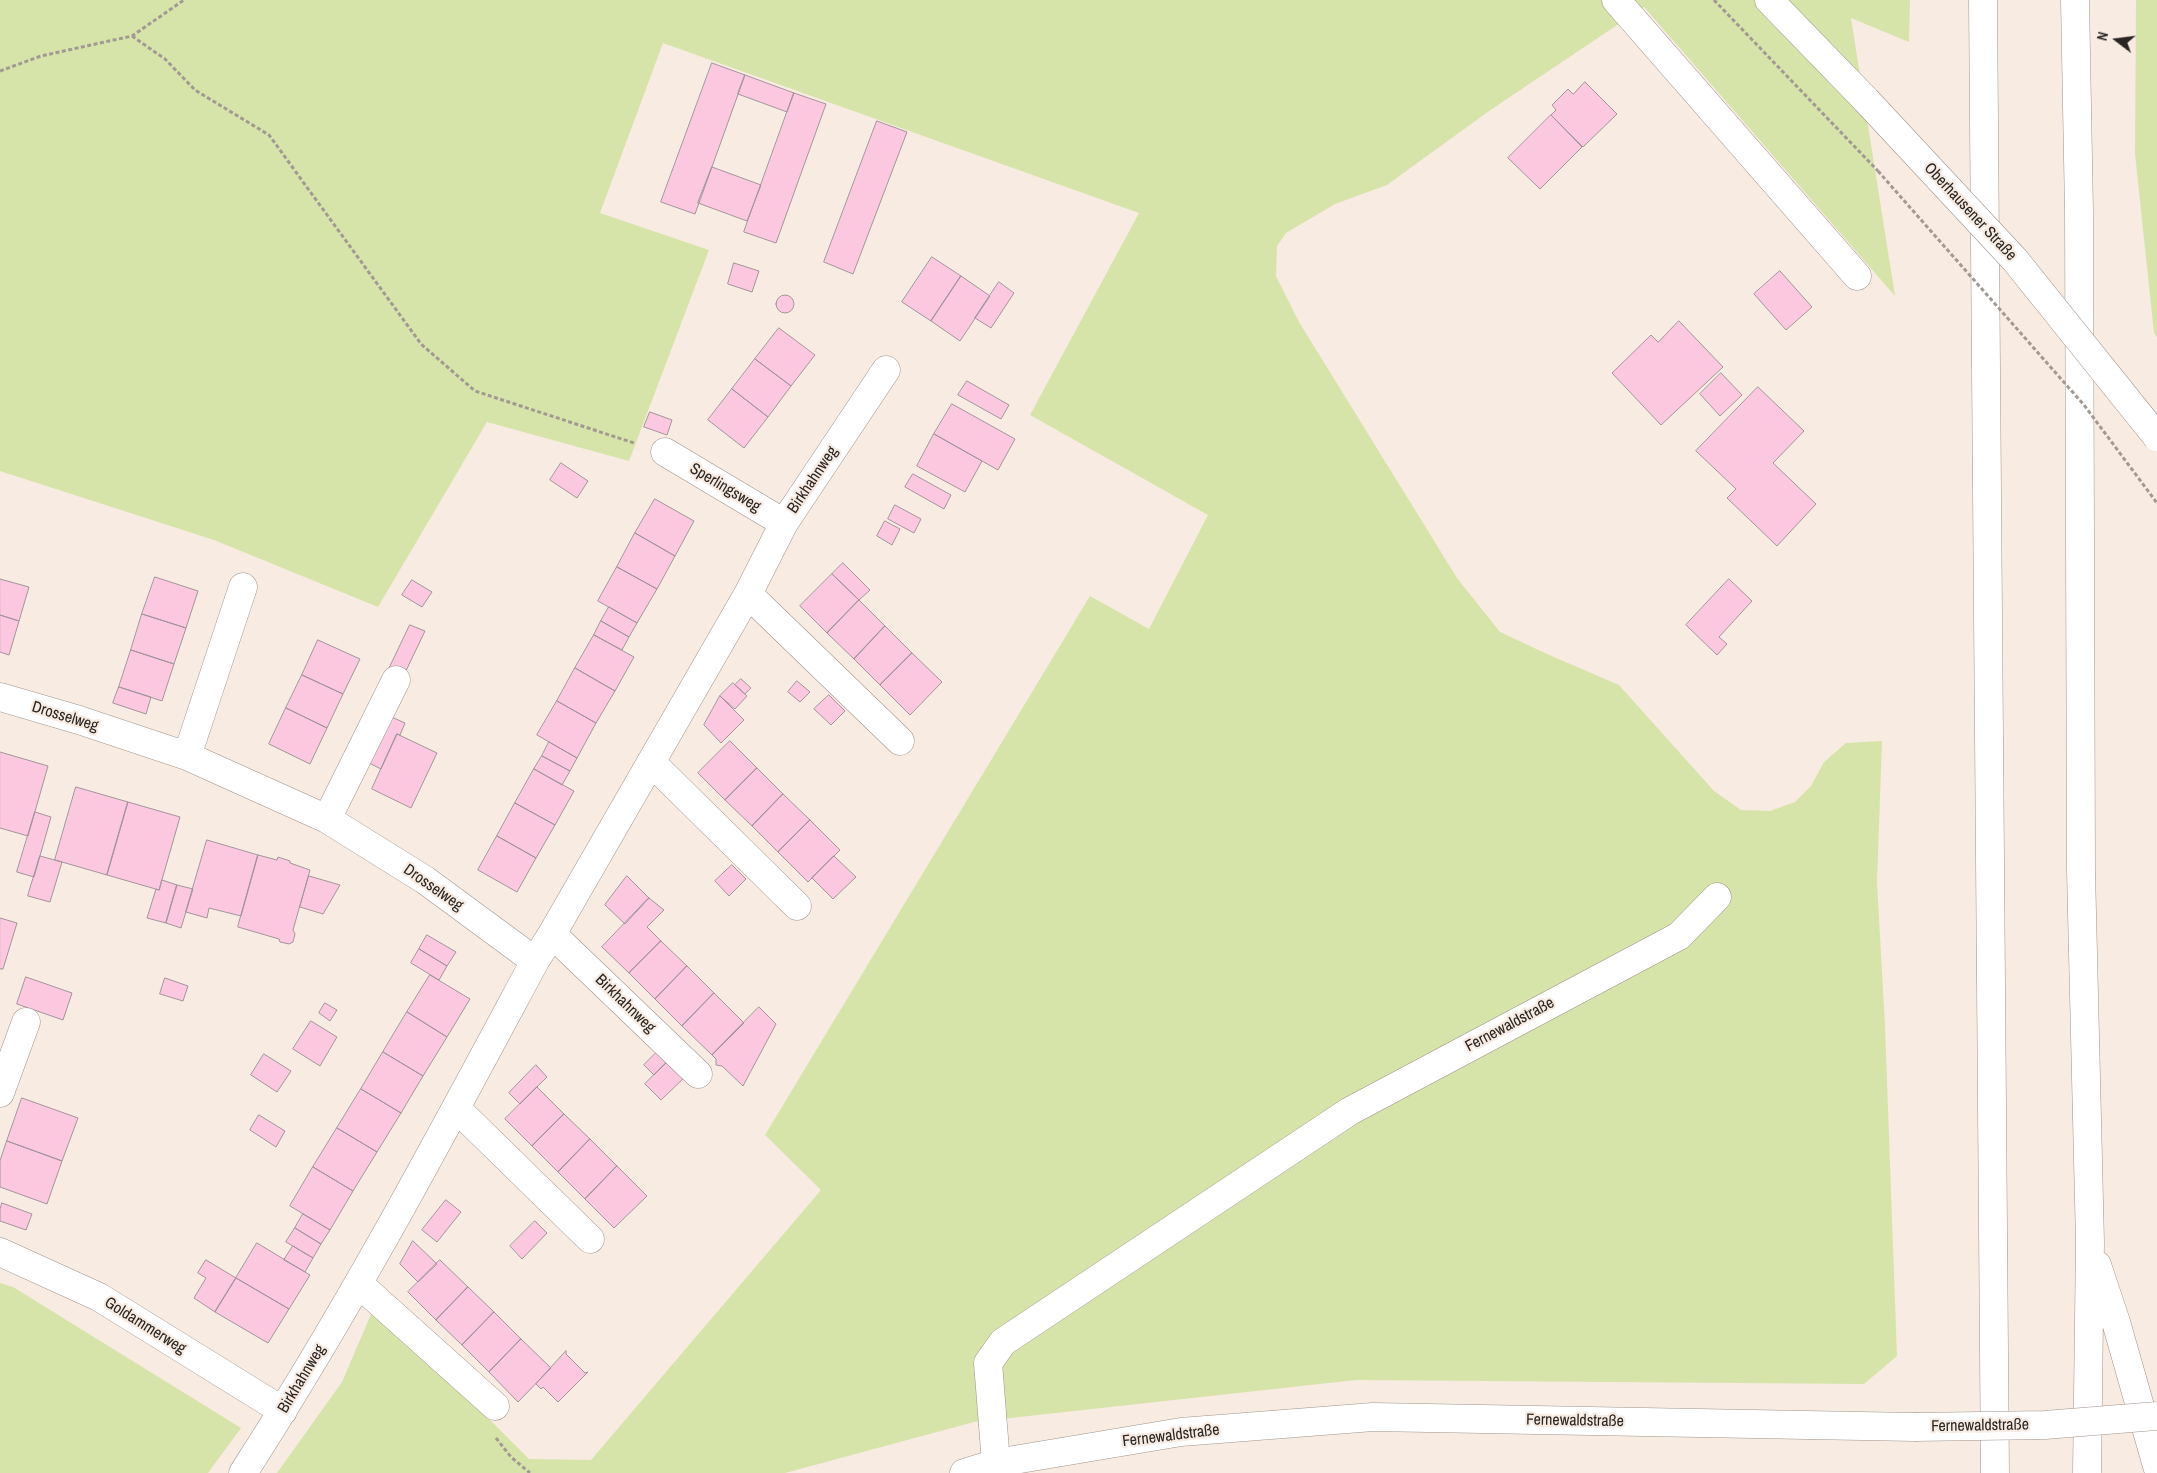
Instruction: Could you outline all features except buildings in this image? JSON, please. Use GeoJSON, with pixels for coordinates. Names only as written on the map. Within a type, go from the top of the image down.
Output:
{"type":"FeatureCollection","features":[{"type":"Feature","properties":{"kind":"main road"},"geometry":{"type":"LineString","coordinates":[[1616,0],[1857,276]]}},
{"type":"Feature","properties":{"kind":"main road","name":"Oberhausener Straße"},"geometry":{"type":"LineString","coordinates":[[1769,0],[1866,100],[2015,260],[2157,437]]}},
{"type":"Feature","properties":{"kind":"main road"},"geometry":{"type":"LineString","coordinates":[[1983,0],[1995,1473]]}},
{"type":"Feature","properties":{"kind":"main road"},"geometry":{"type":"LineString","coordinates":[[2075,0],[2079,221],[2081,862],[2090,1242],[2087,1473]]}},
{"type":"Feature","properties":{"kind":"main road","name":"Birkhahnweg"},"geometry":{"type":"LineString","coordinates":[[243,1473],[283,1411],[359,1284],[534,961],[552,934],[748,594],[784,523],[886,370]]}},
{"type":"Feature","properties":{"kind":"main road","name":"Sperlingsweg"},"geometry":{"type":"LineString","coordinates":[[665,452],[784,523]]}},
{"type":"Feature","properties":{"kind":"main road"},"geometry":{"type":"LineString","coordinates":[[188,756],[243,587]]}},
{"type":"Feature","properties":{"kind":"main road"},"geometry":{"type":"LineString","coordinates":[[748,594],[900,742]]}},
{"type":"Feature","properties":{"kind":"main road"},"geometry":{"type":"LineString","coordinates":[[328,819],[396,680]]}},
{"type":"Feature","properties":{"kind":"main road","name":"Drosselweg"},"geometry":{"type":"LineString","coordinates":[[0,698],[79,720],[188,756],[328,819],[425,880],[534,961]]}},
{"type":"Feature","properties":{"kind":"main road"},"geometry":{"type":"LineString","coordinates":[[651,762],[797,906]]}},
{"type":"Feature","properties":{"kind":"main road","name":"Fernewaldstraße"},"geometry":{"type":"LineString","coordinates":[[996,1463],[988,1364],[1003,1342],[1350,1111],[1679,936],[1717,898]]}},
{"type":"Feature","properties":{"kind":"main road","name":"Birkhahnweg"},"geometry":{"type":"LineString","coordinates":[[552,934],[698,1074]]}},
{"type":"Feature","properties":{"kind":"main road"},"geometry":{"type":"LineString","coordinates":[[0,1093],[26,1022]]}},
{"type":"Feature","properties":{"kind":"main road"},"geometry":{"type":"LineString","coordinates":[[456,1108],[590,1239]]}},
{"type":"Feature","properties":{"kind":"main road"},"geometry":{"type":"LineString","coordinates":[[2090,1242],[2116,1322],[2157,1466]]}},
{"type":"Feature","properties":{"kind":"main road","name":"Goldammerweg"},"geometry":{"type":"LineString","coordinates":[[0,1252],[99,1298],[283,1411]]}},
{"type":"Feature","properties":{"kind":"main road"},"geometry":{"type":"LineString","coordinates":[[359,1284],[495,1406]]}},
{"type":"Feature","properties":{"kind":"main road","name":"Fernewaldstraße"},"geometry":{"type":"LineString","coordinates":[[964,1473],[996,1463],[1181,1432],[1374,1417],[1915,1427],[2045,1425],[2157,1416]]}},
{"type":"Feature","properties":{"kind":"path"},"geometry":{"type":"LineString","coordinates":[[0,71],[41,56],[132,36],[184,0]]}},
{"type":"Feature","properties":{"kind":"path"},"geometry":{"type":"LineString","coordinates":[[1714,0],[1878,171],[2084,405],[2157,503]]}},
{"type":"Feature","properties":{"kind":"path"},"geometry":{"type":"LineString","coordinates":[[132,36],[165,58],[195,90],[269,135],[421,344],[475,392],[665,452]]}},
{"type":"Feature","properties":{"kind":"green space"},"geometry":{"type":"Polygon","coordinates":[[[0,0],[1910,0],[1909,42],[1851,18],[1895,296],[1644,7],[1489,111],[1387,185],[1335,204],[1286,233],[1277,246],[1276,276],[1299,322],[1457,578],[1500,632],[1619,685],[1714,791],[1741,810],[1770,811],[1795,802],[1811,786],[1824,762],[1846,743],[1882,741],[1877,882],[1885,1026],[1897,1356],[1864,1384],[1356,1380],[974,1422],[785,1473],[277,1473],[342,1382],[375,1305],[529,1459],[591,1460],[821,1190],[765,1135],[1090,596],[1149,629],[1208,515],[1030,415],[1139,213],[663,43],[600,213],[709,250],[629,461],[487,422],[378,607],[214,540],[0,471],[0,0]]]}},
{"type":"Feature","properties":{"kind":"green space"},"geometry":{"type":"Polygon","coordinates":[[[2136,0],[2157,0],[2157,337],[2154,333],[2135,154],[2136,0]]]}},
{"type":"Feature","properties":{"kind":"green space"},"geometry":{"type":"Polygon","coordinates":[[[0,1283],[13,1287],[241,1428],[208,1473],[0,1473],[0,1283]]]}}]}
